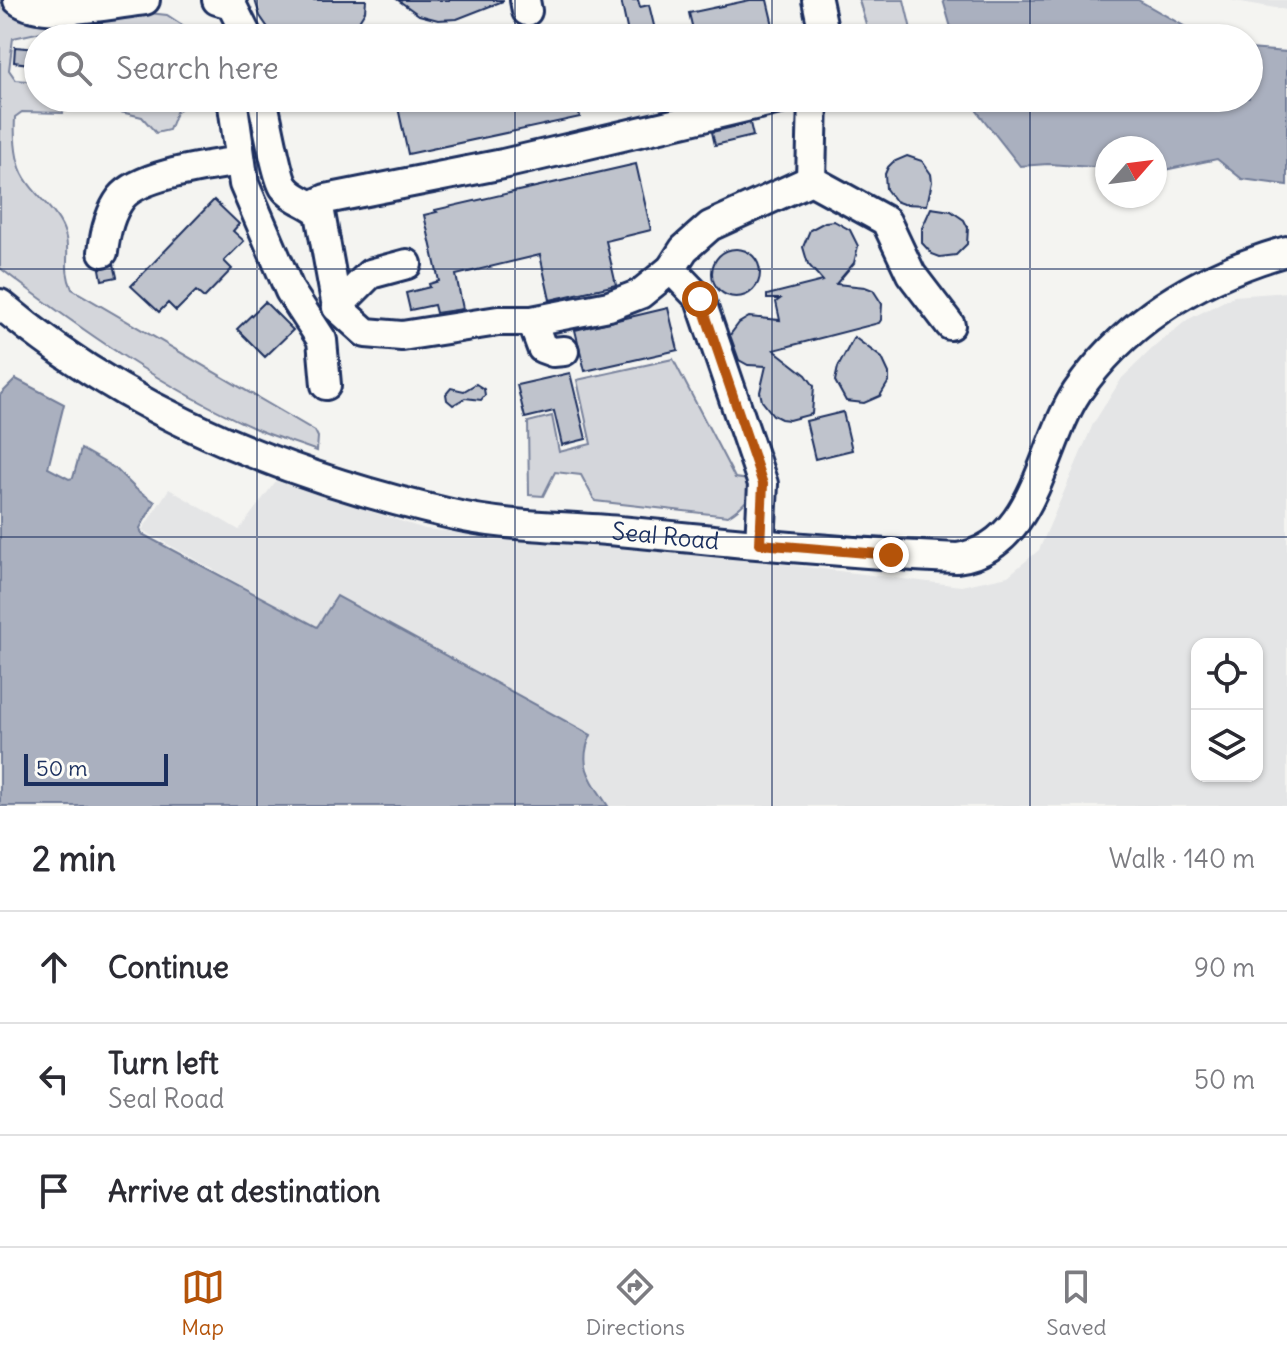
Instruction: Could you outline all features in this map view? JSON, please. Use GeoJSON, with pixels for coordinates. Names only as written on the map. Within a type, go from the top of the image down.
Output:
{"type":"FeatureCollection","features":[{"type":"Feature","properties":{"kind":"street"},"geometry":{"type":"LineString","coordinates":[[18,0],[24,5],[58,10],[145,0]]}},
{"type":"Feature","properties":{"kind":"street"},"geometry":{"type":"LineString","coordinates":[[817,0],[822,24]]}},
{"type":"Feature","properties":{"kind":"street"},"geometry":{"type":"LineString","coordinates":[[224,24],[227,1]]}},
{"type":"Feature","properties":{"kind":"street"},"geometry":{"type":"LineString","coordinates":[[227,1],[240,24]]}},
{"type":"Feature","properties":{"kind":"street"},"geometry":{"type":"LineString","coordinates":[[234,112],[244,184],[290,291],[322,340],[326,385]]}},
{"type":"Feature","properties":{"kind":"street"},"geometry":{"type":"LineString","coordinates":[[265,112],[283,186],[320,213],[337,307],[366,333],[402,336],[498,321],[532,321],[609,306],[640,294],[671,269],[684,249],[710,226],[811,180]]}},
{"type":"Feature","properties":{"kind":"street"},"geometry":{"type":"LineString","coordinates":[[313,205],[326,199],[503,164],[724,112]]}},
{"type":"Feature","properties":{"kind":"street"},"geometry":{"type":"LineString","coordinates":[[811,180],[813,112]]}},
{"type":"Feature","properties":{"kind":"street"},"geometry":{"type":"LineString","coordinates":[[103,252],[106,229],[122,196],[161,175],[240,161]]}},
{"type":"Feature","properties":{"kind":"street"},"geometry":{"type":"LineString","coordinates":[[811,180],[886,221],[911,274],[950,325]]}},
{"type":"Feature","properties":{"kind":"street","name":"Seal Road"},"geometry":{"type":"LineString","coordinates":[[0,304],[32,331],[87,368],[164,412],[239,448],[329,481],[454,515],[530,525],[957,558],[978,555],[993,545],[1022,513],[1039,482],[1076,393],[1101,363],[1164,305],[1211,277],[1287,251]]}},
{"type":"Feature","properties":{"kind":"street"},"geometry":{"type":"LineString","coordinates":[[337,307],[370,274],[407,264]]}},
{"type":"Feature","properties":{"kind":"street"},"geometry":{"type":"LineString","coordinates":[[671,269],[700,299],[763,484],[760,544]]}},
{"type":"Feature","properties":{"kind":"street"},"geometry":{"type":"LineString","coordinates":[[532,321],[542,348],[553,352],[564,351]]}},
{"type":"Feature","properties":{"kind":"shaded area"},"geometry":{"type":"Polygon","coordinates":[[[0,0],[20,17],[47,24],[24,24],[24,36],[13,38],[9,70],[16,80],[24,81],[24,112],[63,113],[22,112],[15,117],[15,140],[22,172],[62,226],[67,241],[68,274],[72,289],[315,431],[317,451],[254,428],[154,375],[91,335],[0,268],[0,0]]]}},
{"type":"Feature","properties":{"kind":"shaded area"},"geometry":{"type":"Polygon","coordinates":[[[859,0],[904,0],[910,24],[866,24],[859,0]]]}},
{"type":"Feature","properties":{"kind":"shaded area"},"geometry":{"type":"Polygon","coordinates":[[[1230,0],[1287,0],[1287,10],[1230,0]]]}},
{"type":"Feature","properties":{"kind":"shaded area"},"geometry":{"type":"Polygon","coordinates":[[[149,13],[167,15],[181,24],[47,24],[149,13]]]}},
{"type":"Feature","properties":{"kind":"shaded area"},"geometry":{"type":"Polygon","coordinates":[[[121,112],[176,112],[169,130],[156,133],[142,117],[121,112]]]}},
{"type":"Feature","properties":{"kind":"shaded area"},"geometry":{"type":"Polygon","coordinates":[[[1287,292],[1287,806],[608,806],[592,782],[584,750],[591,734],[337,596],[317,627],[142,530],[169,489],[239,530],[276,481],[425,529],[732,558],[961,586],[1008,576],[1039,550],[1093,424],[1122,378],[1187,320],[1234,296],[1287,292]]]}},
{"type":"Feature","properties":{"kind":"shaded area"},"geometry":{"type":"Polygon","coordinates":[[[673,359],[735,478],[748,480],[748,497],[742,505],[728,516],[595,501],[581,475],[555,472],[543,496],[529,495],[528,422],[552,416],[559,452],[591,444],[577,380],[673,359]]]}},
{"type":"Feature","properties":{"kind":"water"},"geometry":{"type":"Polygon","coordinates":[[[943,0],[1138,0],[1180,24],[950,24],[943,0]]]}},
{"type":"Feature","properties":{"kind":"water"},"geometry":{"type":"Polygon","coordinates":[[[1263,50],[1287,52],[1287,185],[1242,179],[1217,159],[1167,169],[1167,136],[1095,136],[1095,167],[1048,164],[1020,166],[978,112],[1263,112],[1263,50]]]}},
{"type":"Feature","properties":{"kind":"water"},"geometry":{"type":"Polygon","coordinates":[[[16,379],[64,404],[48,468],[69,479],[73,478],[81,449],[116,469],[155,502],[140,528],[142,534],[317,627],[337,596],[591,735],[585,755],[586,764],[591,780],[608,806],[0,806],[0,395],[16,379]]]}},
{"type":"Feature","properties":{"kind":"building"},"geometry":{"type":"Polygon","coordinates":[[[255,0],[366,0],[365,11],[357,24],[266,24],[255,0]]]}},
{"type":"Feature","properties":{"kind":"building"},"geometry":{"type":"Polygon","coordinates":[[[398,0],[503,1],[457,19],[438,20],[419,15],[398,0]]]}},
{"type":"Feature","properties":{"kind":"building"},"geometry":{"type":"Polygon","coordinates":[[[621,0],[638,0],[640,7],[649,5],[654,24],[626,24],[621,0]]]}},
{"type":"Feature","properties":{"kind":"building"},"geometry":{"type":"Polygon","coordinates":[[[750,0],[767,0],[773,24],[692,24],[689,13],[750,0]]]}},
{"type":"Feature","properties":{"kind":"building"},"geometry":{"type":"Polygon","coordinates":[[[15,47],[24,48],[24,63],[14,62],[15,47]]]}},
{"type":"Feature","properties":{"kind":"building"},"geometry":{"type":"Polygon","coordinates":[[[399,112],[579,112],[580,117],[408,154],[399,112]]]}},
{"type":"Feature","properties":{"kind":"building"},"geometry":{"type":"Polygon","coordinates":[[[750,123],[753,136],[715,145],[712,132],[750,123]]]}},
{"type":"Feature","properties":{"kind":"building"},"geometry":{"type":"Polygon","coordinates":[[[907,156],[922,161],[931,174],[927,205],[895,201],[886,189],[888,167],[907,156]]]}},
{"type":"Feature","properties":{"kind":"building"},"geometry":{"type":"Polygon","coordinates":[[[636,164],[651,230],[606,241],[616,285],[550,300],[540,255],[456,275],[463,309],[436,313],[434,305],[410,310],[406,293],[430,287],[429,284],[439,281],[424,215],[636,164]]]}},
{"type":"Feature","properties":{"kind":"building"},"geometry":{"type":"Polygon","coordinates":[[[214,200],[239,224],[233,231],[244,241],[224,261],[232,269],[204,298],[196,291],[176,311],[168,303],[159,312],[131,286],[214,200]]]}},
{"type":"Feature","properties":{"kind":"building"},"geometry":{"type":"Polygon","coordinates":[[[931,208],[951,211],[964,220],[968,228],[967,244],[956,255],[940,257],[932,254],[922,243],[922,228],[931,208]]]}},
{"type":"Feature","properties":{"kind":"building"},"geometry":{"type":"Polygon","coordinates":[[[834,221],[850,230],[858,246],[854,263],[836,284],[873,290],[882,304],[881,320],[774,350],[806,375],[814,386],[812,414],[781,419],[773,415],[762,401],[760,392],[766,366],[748,365],[739,360],[730,335],[739,323],[749,317],[780,320],[776,302],[780,299],[767,299],[767,295],[823,281],[808,264],[803,247],[810,230],[834,221]]]}},
{"type":"Feature","properties":{"kind":"building"},"geometry":{"type":"Polygon","coordinates":[[[736,249],[753,256],[760,273],[753,290],[736,297],[719,290],[712,273],[719,256],[736,249]]]}},
{"type":"Feature","properties":{"kind":"building"},"geometry":{"type":"Polygon","coordinates":[[[114,264],[117,277],[102,280],[100,269],[114,264]]]}},
{"type":"Feature","properties":{"kind":"building"},"geometry":{"type":"Polygon","coordinates":[[[265,302],[293,330],[265,357],[237,329],[265,302]]]}},
{"type":"Feature","properties":{"kind":"building"},"geometry":{"type":"Polygon","coordinates":[[[668,308],[678,350],[585,371],[575,330],[668,308]]]}},
{"type":"Feature","properties":{"kind":"building"},"geometry":{"type":"Polygon","coordinates":[[[854,337],[882,358],[889,373],[889,381],[880,396],[864,403],[846,401],[835,381],[838,367],[854,337]]]}},
{"type":"Feature","properties":{"kind":"building"},"geometry":{"type":"Polygon","coordinates":[[[570,373],[586,439],[562,445],[554,411],[525,418],[517,385],[570,373]]]}},
{"type":"Feature","properties":{"kind":"building"},"geometry":{"type":"Polygon","coordinates":[[[476,384],[484,389],[485,395],[481,400],[465,398],[453,405],[447,400],[446,394],[451,388],[464,391],[476,384]]]}},
{"type":"Feature","properties":{"kind":"building"},"geometry":{"type":"Polygon","coordinates":[[[843,412],[852,450],[815,459],[806,421],[843,412]]]}},
{"type":"Feature","properties":{"kind":"route"},"geometry":{"type":"LineString","coordinates":[[700,299],[763,484],[760,544],[891,555]]}}]}
